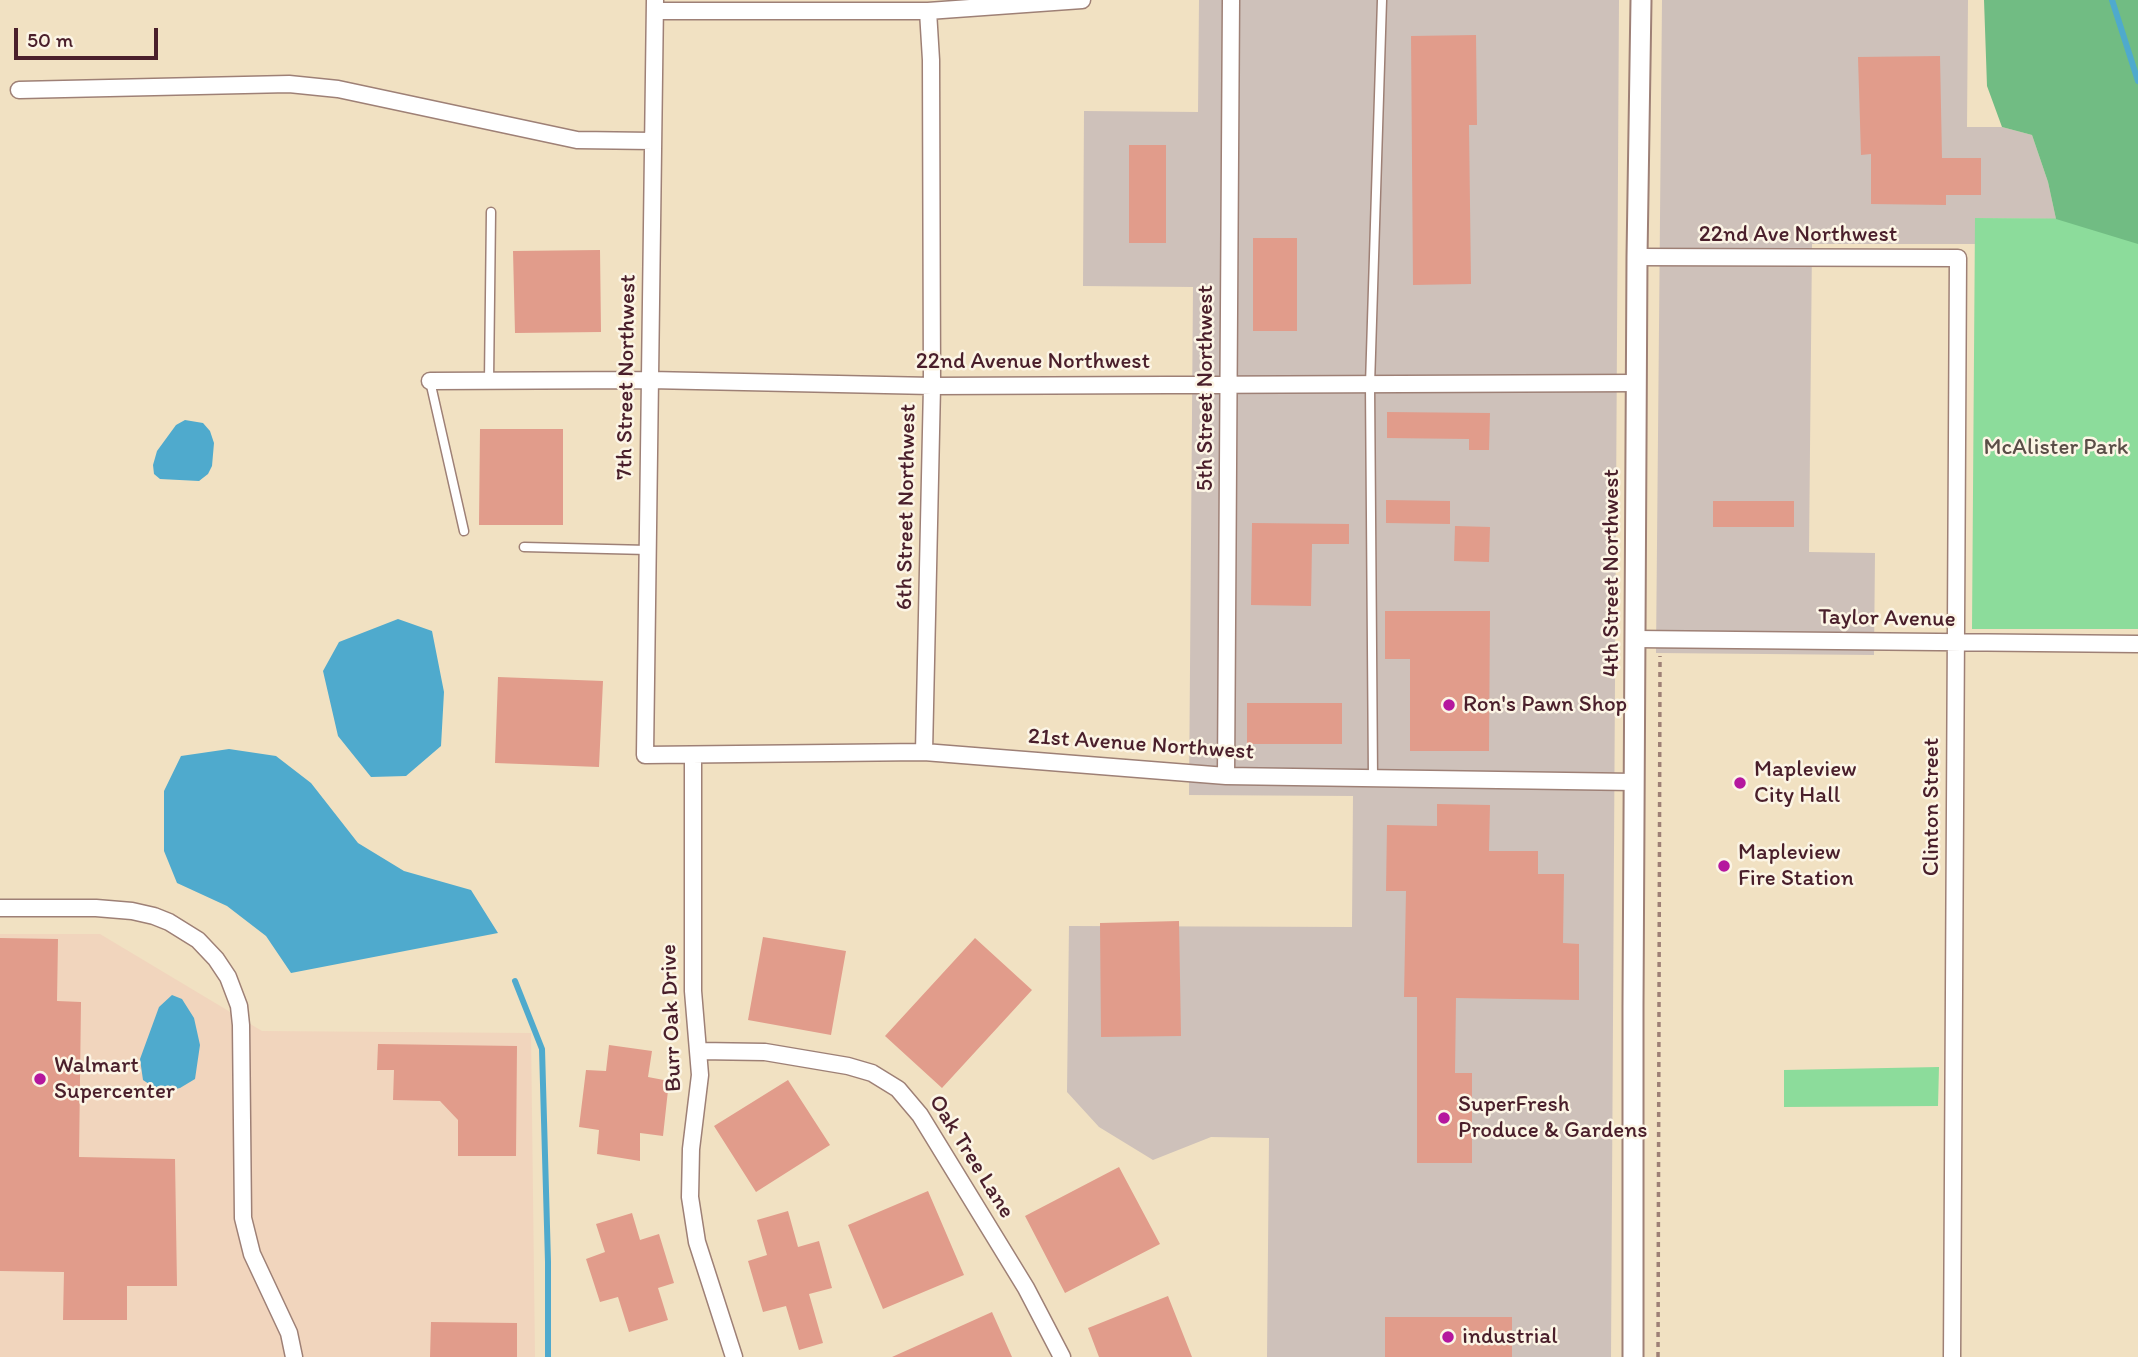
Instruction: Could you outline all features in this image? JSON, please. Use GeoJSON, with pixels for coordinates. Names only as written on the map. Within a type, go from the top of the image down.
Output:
{"type":"FeatureCollection","features":[{"type":"Feature","properties":{"kind":"street"},"geometry":{"type":"LineString","coordinates":[[655,6],[928,11],[1082,0]]}},
{"type":"Feature","properties":{"kind":"street","name":"5th Street Northwest"},"geometry":{"type":"LineString","coordinates":[[1226,776],[1231,0]]}},
{"type":"Feature","properties":{"kind":"street","name":"4th Street Northwest"},"geometry":{"type":"LineString","coordinates":[[1633,1357],[1637,257],[1641,0]]}},
{"type":"Feature","properties":{"kind":"street","name":"7th Street Northwest"},"geometry":{"type":"LineString","coordinates":[[645,755],[655,6]]}},
{"type":"Feature","properties":{"kind":"street","name":"6th Street Northwest"},"geometry":{"type":"LineString","coordinates":[[924,752],[932,386],[931,73],[928,11]]}},
{"type":"Feature","properties":{"kind":"street"},"geometry":{"type":"LineString","coordinates":[[19,90],[289,84],[338,89],[577,141],[653,141]]}},
{"type":"Feature","properties":{"kind":"street","name":"22nd Ave Northwest"},"geometry":{"type":"LineString","coordinates":[[1637,257],[1958,258]]}},
{"type":"Feature","properties":{"kind":"street","name":"Clinton Street"},"geometry":{"type":"LineString","coordinates":[[1952,1357],[1958,258]]}},
{"type":"Feature","properties":{"kind":"street","name":"22nd Avenue Northwest"},"geometry":{"type":"LineString","coordinates":[[430,381],[650,380],[932,386],[1637,383]]}},
{"type":"Feature","properties":{"kind":"street","name":"Taylor Avenue"},"geometry":{"type":"LineString","coordinates":[[1636,639],[2138,644]]}},
{"type":"Feature","properties":{"kind":"street","name":"21st Avenue Northwest"},"geometry":{"type":"LineString","coordinates":[[645,755],[924,752],[1226,776],[1634,782]]}},
{"type":"Feature","properties":{"kind":"street","name":"Burr Oak Drive"},"geometry":{"type":"LineString","coordinates":[[692,754],[693,991],[699,1051],[699,1093],[689,1174],[697,1242],[734,1357]]}},
{"type":"Feature","properties":{"kind":"street"},"geometry":{"type":"LineString","coordinates":[[0,908],[96,908],[154,916],[198,940],[228,977],[239,1006],[241,1025],[243,1219],[252,1254],[289,1333],[294,1357]]}},
{"type":"Feature","properties":{"kind":"street","name":"Oak Tree Lane"},"geometry":{"type":"LineString","coordinates":[[699,1051],[765,1052],[848,1066],[872,1073],[898,1089],[920,1115],[1026,1288],[1062,1357]]}},
{"type":"Feature","properties":{"kind":"lane"},"geometry":{"type":"LineString","coordinates":[[1373,779],[1370,385],[1382,0]]}},
{"type":"Feature","properties":{"kind":"lane"},"geometry":{"type":"LineString","coordinates":[[489,381],[491,212]]}},
{"type":"Feature","properties":{"kind":"lane"},"geometry":{"type":"LineString","coordinates":[[430,381],[464,531]]}},
{"type":"Feature","properties":{"kind":"lane"},"geometry":{"type":"LineString","coordinates":[[524,547],[648,550]]}},
{"type":"Feature","properties":{"kind":"path"},"geometry":{"type":"LineString","coordinates":[[1658,1357],[1660,639]]}},
{"type":"Feature","properties":{"kind":"shaded area"},"geometry":{"type":"Polygon","coordinates":[[[1199,0],[1619,0],[1611,1357],[1267,1357],[1269,1138],[1211,1137],[1153,1160],[1099,1127],[1067,1092],[1069,926],[1352,927],[1353,796],[1189,795],[1193,287],[1083,286],[1084,111],[1198,112],[1199,0]]]}},
{"type":"Feature","properties":{"kind":"shaded area"},"geometry":{"type":"Polygon","coordinates":[[[1662,0],[1968,0],[1967,127],[2002,127],[2032,135],[2048,182],[2056,219],[1975,218],[1975,244],[1812,244],[1809,552],[1875,553],[1874,655],[1656,653],[1662,0]]]}},
{"type":"Feature","properties":{"kind":"shaded area"},"geometry":{"type":"Polygon","coordinates":[[[0,934],[100,934],[262,1031],[531,1033],[535,1357],[0,1357],[0,934]]]}},
{"type":"Feature","properties":{"kind":"green space"},"geometry":{"type":"Polygon","coordinates":[[[1984,0],[2138,0],[2138,244],[2056,219],[2048,182],[2032,135],[2002,127],[1987,86],[1984,0]]]}},
{"type":"Feature","properties":{"kind":"green space","name":"McAlister Park"},"geometry":{"type":"Polygon","coordinates":[[[1975,218],[2138,219],[2138,629],[1972,629],[1975,218]]]}},
{"type":"Feature","properties":{"kind":"green space"},"geometry":{"type":"Polygon","coordinates":[[[1939,1067],[1938,1106],[1784,1107],[1784,1070],[1939,1067]]]}},
{"type":"Feature","properties":{"kind":"water"},"geometry":{"type":"Polygon","coordinates":[[[185,420],[203,423],[210,431],[214,443],[212,466],[208,474],[199,481],[160,479],[154,474],[153,465],[157,451],[176,425],[185,420]]]}},
{"type":"Feature","properties":{"kind":"water"},"geometry":{"type":"Polygon","coordinates":[[[398,619],[432,631],[444,692],[441,746],[406,776],[371,777],[338,736],[323,671],[339,642],[398,619]]]}},
{"type":"Feature","properties":{"kind":"water"},"geometry":{"type":"Polygon","coordinates":[[[229,749],[276,756],[311,783],[358,843],[404,871],[471,890],[498,933],[291,973],[266,936],[227,906],[177,883],[164,851],[164,791],[181,756],[229,749]]]}},
{"type":"Feature","properties":{"kind":"water"},"geometry":{"type":"Polygon","coordinates":[[[172,995],[182,999],[194,1018],[200,1045],[195,1079],[180,1088],[161,1092],[143,1080],[140,1059],[159,1007],[172,995]]]}},
{"type":"Feature","properties":{"kind":"building"},"geometry":{"type":"Polygon","coordinates":[[[1476,35],[1477,125],[1469,125],[1471,284],[1413,285],[1411,36],[1476,35]]]}},
{"type":"Feature","properties":{"kind":"building"},"geometry":{"type":"Polygon","coordinates":[[[1940,56],[1942,158],[1981,158],[1981,195],[1946,195],[1946,205],[1871,204],[1871,154],[1861,155],[1858,57],[1940,56]]]}},
{"type":"Feature","properties":{"kind":"building"},"geometry":{"type":"Polygon","coordinates":[[[1129,145],[1166,145],[1166,243],[1129,243],[1129,145]]]}},
{"type":"Feature","properties":{"kind":"building"},"geometry":{"type":"Polygon","coordinates":[[[1253,238],[1297,238],[1297,331],[1253,331],[1253,238]]]}},
{"type":"Feature","properties":{"kind":"building"},"geometry":{"type":"Polygon","coordinates":[[[600,250],[601,332],[515,333],[513,251],[600,250]]]}},
{"type":"Feature","properties":{"kind":"building"},"geometry":{"type":"Polygon","coordinates":[[[1387,412],[1490,413],[1489,450],[1469,450],[1469,439],[1387,438],[1387,412]]]}},
{"type":"Feature","properties":{"kind":"building"},"geometry":{"type":"Polygon","coordinates":[[[480,429],[563,429],[563,525],[479,525],[480,429]]]}},
{"type":"Feature","properties":{"kind":"building"},"geometry":{"type":"Polygon","coordinates":[[[1386,500],[1450,501],[1450,524],[1386,523],[1386,500]]]}},
{"type":"Feature","properties":{"kind":"building"},"geometry":{"type":"Polygon","coordinates":[[[1713,501],[1794,501],[1794,527],[1713,527],[1713,501]]]}},
{"type":"Feature","properties":{"kind":"building"},"geometry":{"type":"Polygon","coordinates":[[[1252,523],[1349,524],[1349,544],[1312,544],[1311,606],[1251,605],[1252,523]]]}},
{"type":"Feature","properties":{"kind":"building"},"geometry":{"type":"Polygon","coordinates":[[[1455,526],[1490,527],[1489,562],[1454,561],[1455,526]]]}},
{"type":"Feature","properties":{"kind":"building","name":"Ron's Pawn Shop"},"geometry":{"type":"Polygon","coordinates":[[[1385,611],[1490,611],[1489,751],[1410,751],[1410,659],[1385,659],[1385,611]]]}},
{"type":"Feature","properties":{"kind":"building"},"geometry":{"type":"Polygon","coordinates":[[[498,677],[603,681],[599,767],[495,763],[498,677]]]}},
{"type":"Feature","properties":{"kind":"building"},"geometry":{"type":"Polygon","coordinates":[[[1247,703],[1342,703],[1342,744],[1247,744],[1247,703]]]}},
{"type":"Feature","properties":{"kind":"building"},"geometry":{"type":"Polygon","coordinates":[[[1437,804],[1490,805],[1489,851],[1538,851],[1538,874],[1564,874],[1563,943],[1579,944],[1579,1000],[1456,998],[1455,1073],[1472,1073],[1472,1163],[1417,1163],[1417,997],[1404,997],[1406,891],[1386,891],[1387,825],[1437,826],[1437,804]]]}},
{"type":"Feature","properties":{"kind":"building"},"geometry":{"type":"Polygon","coordinates":[[[1179,921],[1181,1036],[1101,1037],[1100,923],[1179,921]]]}},
{"type":"Feature","properties":{"kind":"building"},"geometry":{"type":"Polygon","coordinates":[[[763,937],[846,951],[831,1035],[748,1020],[763,937]]]}},
{"type":"Feature","properties":{"kind":"building","name":"Walmart Supercenter"},"geometry":{"type":"Polygon","coordinates":[[[0,938],[58,939],[57,1001],[81,1002],[79,1157],[175,1159],[177,1286],[127,1286],[127,1320],[63,1320],[64,1272],[0,1271],[0,938]]]}},
{"type":"Feature","properties":{"kind":"building"},"geometry":{"type":"Polygon","coordinates":[[[975,938],[1032,990],[942,1088],[885,1036],[975,938]]]}},
{"type":"Feature","properties":{"kind":"building"},"geometry":{"type":"Polygon","coordinates":[[[378,1044],[517,1046],[516,1156],[458,1156],[458,1120],[440,1101],[393,1100],[394,1070],[377,1070],[378,1044]]]}},
{"type":"Feature","properties":{"kind":"building"},"geometry":{"type":"Polygon","coordinates":[[[609,1045],[652,1051],[648,1077],[669,1081],[663,1136],[640,1133],[640,1161],[597,1154],[599,1130],[579,1127],[586,1070],[606,1071],[609,1045]]]}},
{"type":"Feature","properties":{"kind":"building"},"geometry":{"type":"Polygon","coordinates":[[[788,1080],[830,1145],[756,1192],[714,1126],[788,1080]]]}},
{"type":"Feature","properties":{"kind":"building"},"geometry":{"type":"Polygon","coordinates":[[[1119,1167],[1160,1244],[1065,1293],[1025,1216],[1119,1167]]]}},
{"type":"Feature","properties":{"kind":"building"},"geometry":{"type":"Polygon","coordinates":[[[928,1191],[964,1275],[883,1309],[848,1225],[928,1191]]]}},
{"type":"Feature","properties":{"kind":"building"},"geometry":{"type":"Polygon","coordinates":[[[788,1211],[798,1247],[819,1241],[832,1288],[809,1294],[823,1343],[799,1350],[786,1306],[763,1312],[748,1261],[767,1255],[757,1220],[788,1211]]]}},
{"type":"Feature","properties":{"kind":"building"},"geometry":{"type":"Polygon","coordinates":[[[632,1213],[640,1240],[659,1234],[674,1283],[658,1288],[668,1320],[629,1332],[618,1297],[600,1302],[586,1259],[605,1252],[596,1224],[632,1213]]]}},
{"type":"Feature","properties":{"kind":"building"},"geometry":{"type":"Polygon","coordinates":[[[1168,1296],[1192,1357],[1099,1357],[1088,1328],[1168,1296]]]}},
{"type":"Feature","properties":{"kind":"building"},"geometry":{"type":"Polygon","coordinates":[[[992,1312],[1012,1357],[892,1357],[992,1312]]]}},
{"type":"Feature","properties":{"kind":"building","name":"industrial"},"geometry":{"type":"Polygon","coordinates":[[[1385,1317],[1512,1317],[1512,1357],[1385,1357],[1385,1317]]]}},
{"type":"Feature","properties":{"kind":"building"},"geometry":{"type":"Polygon","coordinates":[[[431,1322],[517,1323],[517,1357],[430,1357],[431,1322]]]}},
{"type":"Feature","properties":{"kind":"waterway"},"geometry":{"type":"LineString","coordinates":[[2112,0],[2138,81]]}},
{"type":"Feature","properties":{"kind":"waterway"},"geometry":{"type":"LineString","coordinates":[[515,981],[542,1049],[548,1357]]}},
{"type":"Feature","properties":{"kind":"place","name":"Ron's Pawn Shop"},"geometry":{"type":"Point","coordinates":[1449,705]}},
{"type":"Feature","properties":{"kind":"place","name":"Mapleview City Hall"},"geometry":{"type":"Point","coordinates":[1740,783]}},
{"type":"Feature","properties":{"kind":"place","name":"Mapleview Fire Station"},"geometry":{"type":"Point","coordinates":[1724,866]}},
{"type":"Feature","properties":{"kind":"place","name":"Walmart Supercenter"},"geometry":{"type":"Point","coordinates":[40,1079]}},
{"type":"Feature","properties":{"kind":"place","name":"SuperFresh Produce & Gardens"},"geometry":{"type":"Point","coordinates":[1444,1118]}},
{"type":"Feature","properties":{"kind":"place","name":"industrial"},"geometry":{"type":"Point","coordinates":[1448,1337]}}]}
